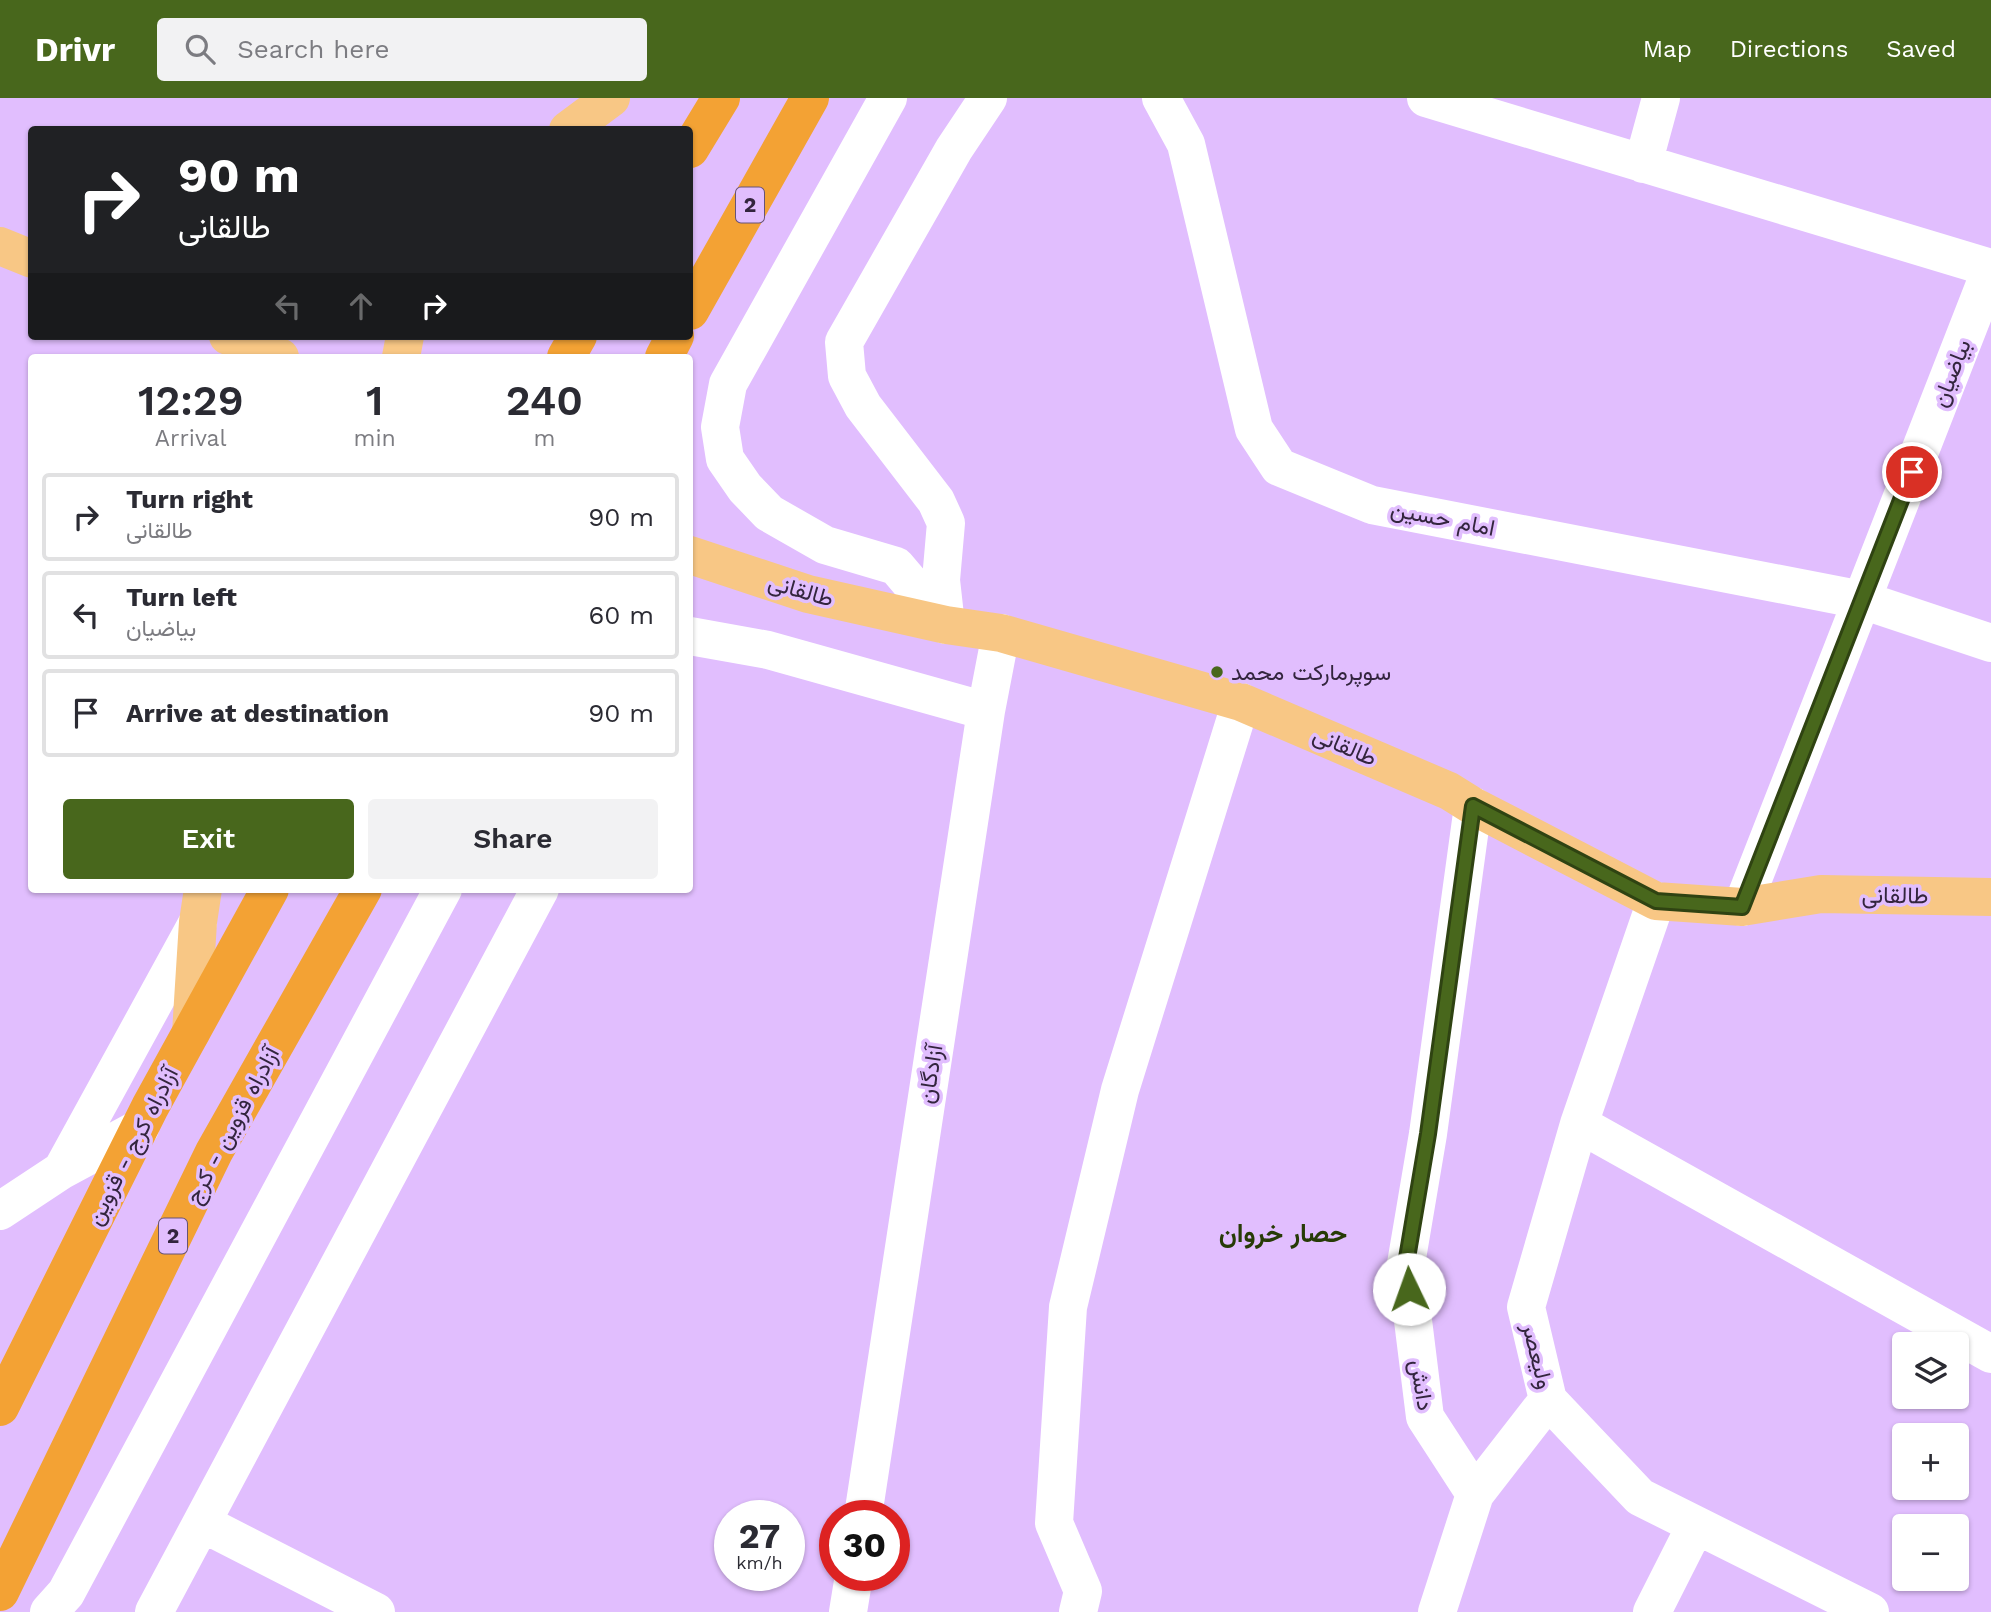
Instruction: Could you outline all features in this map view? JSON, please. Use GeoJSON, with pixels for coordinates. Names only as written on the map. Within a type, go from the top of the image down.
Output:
{"type":"FeatureCollection","features":[{"type":"Feature","properties":{"kind":"highway"},"geometry":{"type":"LineString","coordinates":[[693,144],[721,98]]}},
{"type":"Feature","properties":{"kind":"highway","name":"2"},"geometry":{"type":"LineString","coordinates":[[693,306],[810,98]]}},
{"type":"Feature","properties":{"kind":"highway","name":"آزادراه کرج - قزوین"},"geometry":{"type":"LineString","coordinates":[[0,1407],[139,1128],[268,893]]}},
{"type":"Feature","properties":{"kind":"highway","name":"آزادراه قزوین - کرج"},"geometry":{"type":"LineString","coordinates":[[0,1592],[214,1152],[361,893]]}},
{"type":"Feature","properties":{"kind":"main road"},"geometry":{"type":"LineString","coordinates":[[546,126],[563,98]]}},
{"type":"Feature","properties":{"kind":"main road"},"geometry":{"type":"LineString","coordinates":[[573,126],[611,98]]}},
{"type":"Feature","properties":{"kind":"main road"},"geometry":{"type":"LineString","coordinates":[[0,246],[28,256]]}},
{"type":"Feature","properties":{"kind":"main road"},"geometry":{"type":"LineString","coordinates":[[241,340],[278,351]]}},
{"type":"Feature","properties":{"kind":"main road","name":"طالقانی"},"geometry":{"type":"LineString","coordinates":[[693,556],[808,594],[946,625],[1002,633],[1241,702],[1449,791],[1656,901],[1742,907],[1821,894],[1991,897]]}},
{"type":"Feature","properties":{"kind":"main road"},"geometry":{"type":"LineString","coordinates":[[191,1032],[201,906]]}},
{"type":"Feature","properties":{"kind":"street"},"geometry":{"type":"LineString","coordinates":[[888,98],[727,384],[720,426],[725,459],[745,488],[769,513],[825,545],[896,566],[946,625]]}},
{"type":"Feature","properties":{"kind":"street"},"geometry":{"type":"LineString","coordinates":[[946,625],[941,580],[946,523],[936,501],[863,406],[847,376],[844,342],[954,149],[988,98]]}},
{"type":"Feature","properties":{"kind":"street","name":"امام حسین"},"geometry":{"type":"LineString","coordinates":[[1161,98],[1185,144],[1254,429],[1279,467],[1372,505],[1862,600],[1991,643]]}},
{"type":"Feature","properties":{"kind":"street"},"geometry":{"type":"LineString","coordinates":[[1426,98],[1991,268]]}},
{"type":"Feature","properties":{"kind":"street"},"geometry":{"type":"LineString","coordinates":[[1643,164],[1661,98]]}},
{"type":"Feature","properties":{"kind":"street","name":"بیاضیان"},"geometry":{"type":"LineString","coordinates":[[1742,907],[1991,268]]}},
{"type":"Feature","properties":{"kind":"street","name":"آزادگان"},"geometry":{"type":"LineString","coordinates":[[865,1500],[986,711],[1002,633]]}},
{"type":"Feature","properties":{"kind":"street"},"geometry":{"type":"LineString","coordinates":[[693,637],[768,650],[986,711]]}},
{"type":"Feature","properties":{"kind":"street"},"geometry":{"type":"LineString","coordinates":[[1078,1612],[1083,1591],[1054,1523],[1068,1307],[1120,1090],[1241,702]]}},
{"type":"Feature","properties":{"kind":"street","name":"دانش"},"geometry":{"type":"LineString","coordinates":[[1473,806],[1428,1134],[1406,1264],[1425,1418],[1475,1494]]}},
{"type":"Feature","properties":{"kind":"street"},"geometry":{"type":"LineString","coordinates":[[49,1612],[66,1594],[441,893]]}},
{"type":"Feature","properties":{"kind":"street"},"geometry":{"type":"LineString","coordinates":[[154,1612],[538,893]]}},
{"type":"Feature","properties":{"kind":"street","name":"ولیعصر"},"geometry":{"type":"LineString","coordinates":[[1656,901],[1579,1124],[1526,1307],[1548,1399],[1640,1497],[1870,1612]]}},
{"type":"Feature","properties":{"kind":"street"},"geometry":{"type":"LineString","coordinates":[[62,1170],[201,906]]}},
{"type":"Feature","properties":{"kind":"street"},"geometry":{"type":"LineString","coordinates":[[1579,1124],[1991,1354]]}},
{"type":"Feature","properties":{"kind":"street"},"geometry":{"type":"LineString","coordinates":[[0,1211],[62,1170],[139,1128]]}},
{"type":"Feature","properties":{"kind":"street"},"geometry":{"type":"LineString","coordinates":[[1437,1612],[1475,1494],[1548,1399]]}},
{"type":"Feature","properties":{"kind":"street"},"geometry":{"type":"LineString","coordinates":[[202,1522],[376,1612]]}},
{"type":"Feature","properties":{"kind":"street"},"geometry":{"type":"LineString","coordinates":[[1652,1612],[1696,1525]]}},
{"type":"Feature","properties":{"kind":"street"},"geometry":{"type":"LineString","coordinates":[[848,1612],[851,1591]]}},
{"type":"Feature","properties":{"kind":"place","name":"سوپرمارکت محمد"},"geometry":{"type":"Point","coordinates":[1217,672]}},
{"type":"Feature","properties":{"kind":"district","name":"حصار خروان"},"geometry":{"type":"Point","coordinates":[1283,1233]}},
{"type":"Feature","properties":{"kind":"route"},"geometry":{"type":"LineString","coordinates":[[1409,1289],[1406,1264],[1428,1134],[1473,806],[1656,901],[1742,907],[1912,472]]}}]}
